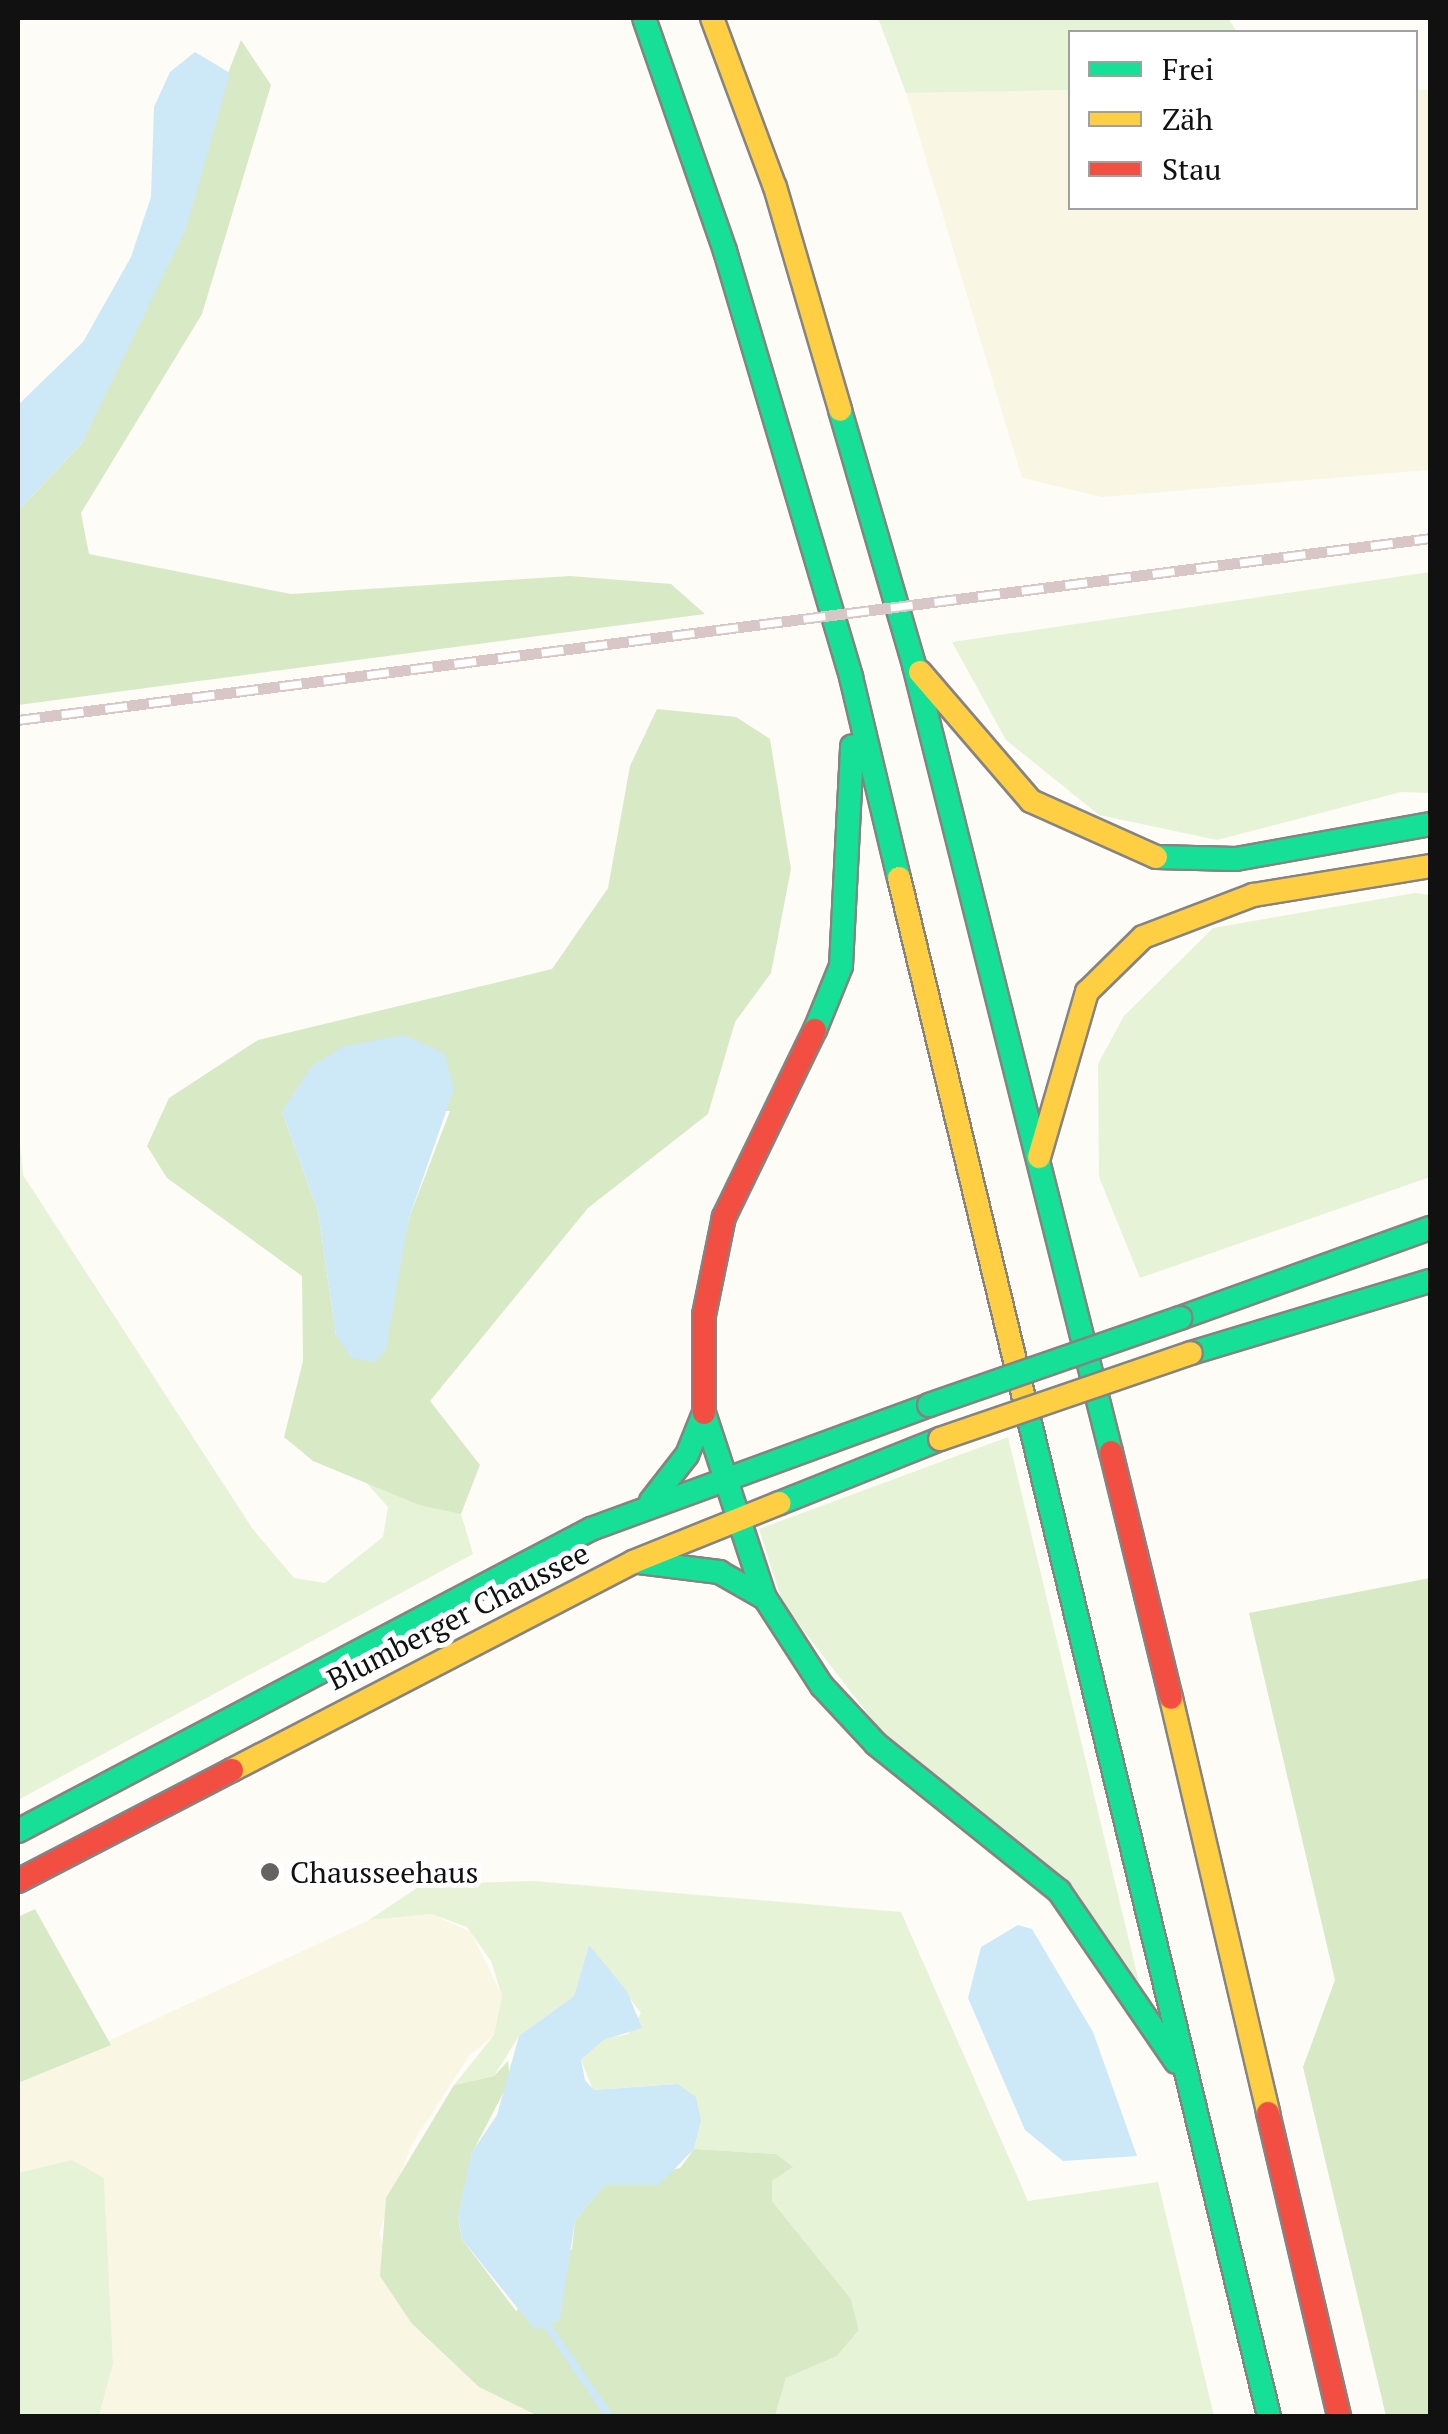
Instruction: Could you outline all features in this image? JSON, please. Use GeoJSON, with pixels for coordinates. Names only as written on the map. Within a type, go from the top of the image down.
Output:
{"type":"FeatureCollection","features":[{"type":"Feature","properties":{"kind":"main road"},"geometry":{"type":"LineString","coordinates":[[644,18],[731,270],[851,677],[1269,2416]]}},
{"type":"Feature","properties":{"kind":"main road"},"geometry":{"type":"LineString","coordinates":[[712,18],[775,187],[914,666],[1038,1161],[1338,2416]]}},
{"type":"Feature","properties":{"kind":"main road"},"geometry":{"type":"LineString","coordinates":[[914,666],[1031,801],[1138,856],[1236,859],[1430,824]]}},
{"type":"Feature","properties":{"kind":"main road"},"geometry":{"type":"LineString","coordinates":[[651,1501],[687,1454],[704,1413],[704,1314],[724,1217],[793,1086],[841,966],[854,847],[851,677]]}},
{"type":"Feature","properties":{"kind":"main road"},"geometry":{"type":"LineString","coordinates":[[1038,1161],[1070,1036],[1112,960],[1198,910],[1430,866]]}},
{"type":"Feature","properties":{"kind":"main road","name":"Blumberger Chaussee"},"geometry":{"type":"LineString","coordinates":[[18,1831],[651,1501],[1430,1228]]}},
{"type":"Feature","properties":{"kind":"main road","name":"Blumberger Chaussee"},"geometry":{"type":"LineString","coordinates":[[18,1882],[633,1562],[740,1515],[940,1439],[1191,1353],[1430,1281]]}},
{"type":"Feature","properties":{"kind":"main road"},"geometry":{"type":"LineString","coordinates":[[704,1413],[730,1473],[765,1598],[822,1686],[876,1744],[1059,1891],[1190,2084]]}},
{"type":"Feature","properties":{"kind":"main road"},"geometry":{"type":"LineString","coordinates":[[633,1562],[719,1572],[765,1598]]}},
{"type":"Feature","properties":{"kind":"shaded area"},"geometry":{"type":"Polygon","coordinates":[[[1430,89],[1430,470],[1102,497],[1022,478],[906,93],[1068,90],[1068,210],[1418,210],[1418,90],[1430,89]]]}},
{"type":"Feature","properties":{"kind":"shaded area"},"geometry":{"type":"Polygon","coordinates":[[[431,1914],[471,1932],[502,1996],[494,2035],[469,2056],[411,2146],[379,2233],[412,2325],[479,2387],[538,2416],[99,2416],[113,2364],[104,2179],[18,2173],[18,2083],[369,1920],[431,1914]]]}},
{"type":"Feature","properties":{"kind":"green space"},"geometry":{"type":"Polygon","coordinates":[[[878,18],[1228,18],[1236,30],[1068,30],[1068,90],[906,93],[878,18]]]}},
{"type":"Feature","properties":{"kind":"green space"},"geometry":{"type":"Polygon","coordinates":[[[241,40],[271,85],[202,314],[81,513],[89,554],[291,594],[570,576],[671,584],[705,614],[18,705],[18,511],[82,443],[241,40]]]}},
{"type":"Feature","properties":{"kind":"green space"},"geometry":{"type":"Polygon","coordinates":[[[1430,572],[1430,793],[1401,792],[1217,840],[1099,815],[1006,740],[952,642],[1430,572]]]}},
{"type":"Feature","properties":{"kind":"green space"},"geometry":{"type":"Polygon","coordinates":[[[657,709],[736,717],[770,739],[791,869],[771,973],[735,1022],[708,1114],[588,1208],[430,1401],[480,1465],[461,1514],[419,1505],[313,1461],[284,1437],[303,1361],[302,1276],[167,1178],[147,1146],[169,1098],[258,1040],[552,969],[608,888],[630,766],[657,709]],[[450,1111],[282,1112],[318,1211],[336,1335],[384,1317],[409,1218],[450,1111]]]}},
{"type":"Feature","properties":{"kind":"green space"},"geometry":{"type":"Polygon","coordinates":[[[1415,893],[1430,895],[1430,1177],[1140,1278],[1099,1177],[1098,1064],[1124,1016],[1213,928],[1415,893]]]}},
{"type":"Feature","properties":{"kind":"green space"},"geometry":{"type":"Polygon","coordinates":[[[18,1123],[23,1175],[252,1528],[294,1578],[325,1583],[383,1537],[388,1507],[363,1479],[461,1514],[473,1554],[18,1800],[18,1123]]]}},
{"type":"Feature","properties":{"kind":"green space"},"geometry":{"type":"Polygon","coordinates":[[[1008,1437],[1139,1982],[891,1744],[783,1604],[759,1529],[1008,1437]]]}},
{"type":"Feature","properties":{"kind":"green space"},"geometry":{"type":"Polygon","coordinates":[[[1430,1578],[1430,2416],[1386,2416],[1303,2067],[1335,1980],[1249,1613],[1430,1578]]]}},
{"type":"Feature","properties":{"kind":"green space"},"geometry":{"type":"Polygon","coordinates":[[[533,1881],[901,1912],[1028,2201],[1158,2182],[1214,2416],[775,2416],[786,2378],[837,2356],[859,2330],[851,2299],[772,2201],[772,2181],[792,2168],[776,2154],[694,2149],[701,2121],[677,2084],[593,2090],[581,2060],[603,2039],[628,2034],[641,2013],[589,1945],[574,1996],[519,2036],[494,2076],[454,2085],[494,2035],[502,1996],[491,1961],[467,1927],[431,1914],[369,1920],[423,1884],[533,1881]]]}},
{"type":"Feature","properties":{"kind":"green space"},"geometry":{"type":"Polygon","coordinates":[[[35,1909],[111,2045],[18,2083],[18,1917],[35,1909]]]}},
{"type":"Feature","properties":{"kind":"green space"},"geometry":{"type":"Polygon","coordinates":[[[508,2061],[510,2080],[472,2153],[458,2217],[462,2239],[516,2311],[572,2249],[575,2221],[605,2184],[680,2168],[694,2149],[776,2154],[793,2167],[772,2181],[772,2201],[851,2299],[859,2330],[837,2356],[786,2378],[775,2416],[538,2416],[479,2387],[412,2324],[380,2276],[386,2198],[454,2085],[494,2076],[508,2061]]]}},
{"type":"Feature","properties":{"kind":"green space"},"geometry":{"type":"Polygon","coordinates":[[[72,2160],[104,2178],[113,2364],[99,2416],[18,2416],[18,2173],[72,2160]]]}},
{"type":"Feature","properties":{"kind":"water"},"geometry":{"type":"Polygon","coordinates":[[[195,52],[230,73],[186,229],[82,443],[18,511],[18,405],[83,342],[131,257],[151,197],[154,107],[170,72],[195,52]]]}},
{"type":"Feature","properties":{"kind":"water"},"geometry":{"type":"Polygon","coordinates":[[[404,1035],[444,1053],[454,1089],[409,1218],[386,1349],[375,1362],[351,1358],[336,1335],[318,1211],[282,1112],[311,1067],[342,1047],[404,1035]]]}},
{"type":"Feature","properties":{"kind":"water"},"geometry":{"type":"Polygon","coordinates":[[[1018,1925],[1032,1929],[1093,2032],[1137,2156],[1063,2161],[1025,2130],[968,1998],[981,1947],[1018,1925]]]}},
{"type":"Feature","properties":{"kind":"water"},"geometry":{"type":"Polygon","coordinates":[[[589,1945],[627,1991],[642,2028],[603,2040],[581,2060],[585,2080],[594,2090],[677,2084],[696,2097],[701,2121],[694,2149],[659,2185],[605,2185],[575,2221],[560,2320],[535,2330],[462,2239],[458,2216],[472,2152],[497,2115],[519,2036],[574,1996],[589,1945]]]}},
{"type":"Feature","properties":{"kind":"waterway"},"geometry":{"type":"LineString","coordinates":[[547,2325],[609,2416]]}},
{"type":"Feature","properties":{"kind":"railway"},"geometry":{"type":"LineString","coordinates":[[18,720],[1430,538]]}},
{"type":"Feature","properties":{"kind":"traffic: fast"},"geometry":{"type":"LineString","coordinates":[[644,18],[725,251],[851,677],[899,878]]}},
{"type":"Feature","properties":{"kind":"traffic: fast"},"geometry":{"type":"LineString","coordinates":[[840,410],[914,665],[1111,1452]]}},
{"type":"Feature","properties":{"kind":"traffic: fast"},"geometry":{"type":"LineString","coordinates":[[815,1030],[841,966],[852,746]]}},
{"type":"Feature","properties":{"kind":"traffic: fast"},"geometry":{"type":"LineString","coordinates":[[1156,857],[1236,859],[1430,824]]}},
{"type":"Feature","properties":{"kind":"traffic: fast"},"geometry":{"type":"LineString","coordinates":[[1180,1318],[1430,1228]]}},
{"type":"Feature","properties":{"kind":"traffic: fast"},"geometry":{"type":"LineString","coordinates":[[1191,1353],[1430,1281]]}},
{"type":"Feature","properties":{"kind":"traffic: fast"},"geometry":{"type":"LineString","coordinates":[[929,1405],[1180,1318]]}},
{"type":"Feature","properties":{"kind":"traffic: fast"},"geometry":{"type":"LineString","coordinates":[[1023,1394],[1269,2416]]}},
{"type":"Feature","properties":{"kind":"traffic: fast"},"geometry":{"type":"LineString","coordinates":[[18,1831],[591,1529],[929,1405]]}},
{"type":"Feature","properties":{"kind":"traffic: fast"},"geometry":{"type":"LineString","coordinates":[[704,1413],[765,1598]]}},
{"type":"Feature","properties":{"kind":"traffic: fast"},"geometry":{"type":"LineString","coordinates":[[651,1501],[687,1455],[704,1413]]}},
{"type":"Feature","properties":{"kind":"traffic: fast"},"geometry":{"type":"LineString","coordinates":[[780,1503],[940,1439]]}},
{"type":"Feature","properties":{"kind":"traffic: fast"},"geometry":{"type":"LineString","coordinates":[[639,1562],[719,1572],[765,1598]]}},
{"type":"Feature","properties":{"kind":"traffic: fast"},"geometry":{"type":"LineString","coordinates":[[765,1598],[822,1686],[876,1744],[1059,1891],[1176,2062]]}},
{"type":"Feature","properties":{"kind":"traffic: slow"},"geometry":{"type":"LineString","coordinates":[[712,18],[775,187],[840,410]]}},
{"type":"Feature","properties":{"kind":"traffic: slow"},"geometry":{"type":"LineString","coordinates":[[920,672],[1031,801],[1156,857]]}},
{"type":"Feature","properties":{"kind":"traffic: slow"},"geometry":{"type":"LineString","coordinates":[[1039,1157],[1087,992],[1143,937],[1253,895],[1430,866]]}},
{"type":"Feature","properties":{"kind":"traffic: slow"},"geometry":{"type":"LineString","coordinates":[[899,878],[1023,1394]]}},
{"type":"Feature","properties":{"kind":"traffic: slow"},"geometry":{"type":"LineString","coordinates":[[940,1439],[1191,1353]]}},
{"type":"Feature","properties":{"kind":"traffic: slow"},"geometry":{"type":"LineString","coordinates":[[232,1770],[633,1562],[780,1503]]}},
{"type":"Feature","properties":{"kind":"traffic: slow"},"geometry":{"type":"LineString","coordinates":[[1171,1698],[1268,2113]]}},
{"type":"Feature","properties":{"kind":"traffic: jam"},"geometry":{"type":"LineString","coordinates":[[704,1413],[704,1315],[724,1217],[815,1030]]}},
{"type":"Feature","properties":{"kind":"traffic: jam"},"geometry":{"type":"LineString","coordinates":[[1111,1452],[1171,1698]]}},
{"type":"Feature","properties":{"kind":"traffic: jam"},"geometry":{"type":"LineString","coordinates":[[18,1881],[232,1770]]}},
{"type":"Feature","properties":{"kind":"traffic: jam"},"geometry":{"type":"LineString","coordinates":[[1268,2113],[1339,2416]]}},
{"type":"Feature","properties":{"kind":"place","name":"Chausseehaus"},"geometry":{"type":"Point","coordinates":[270,1872]}}]}
